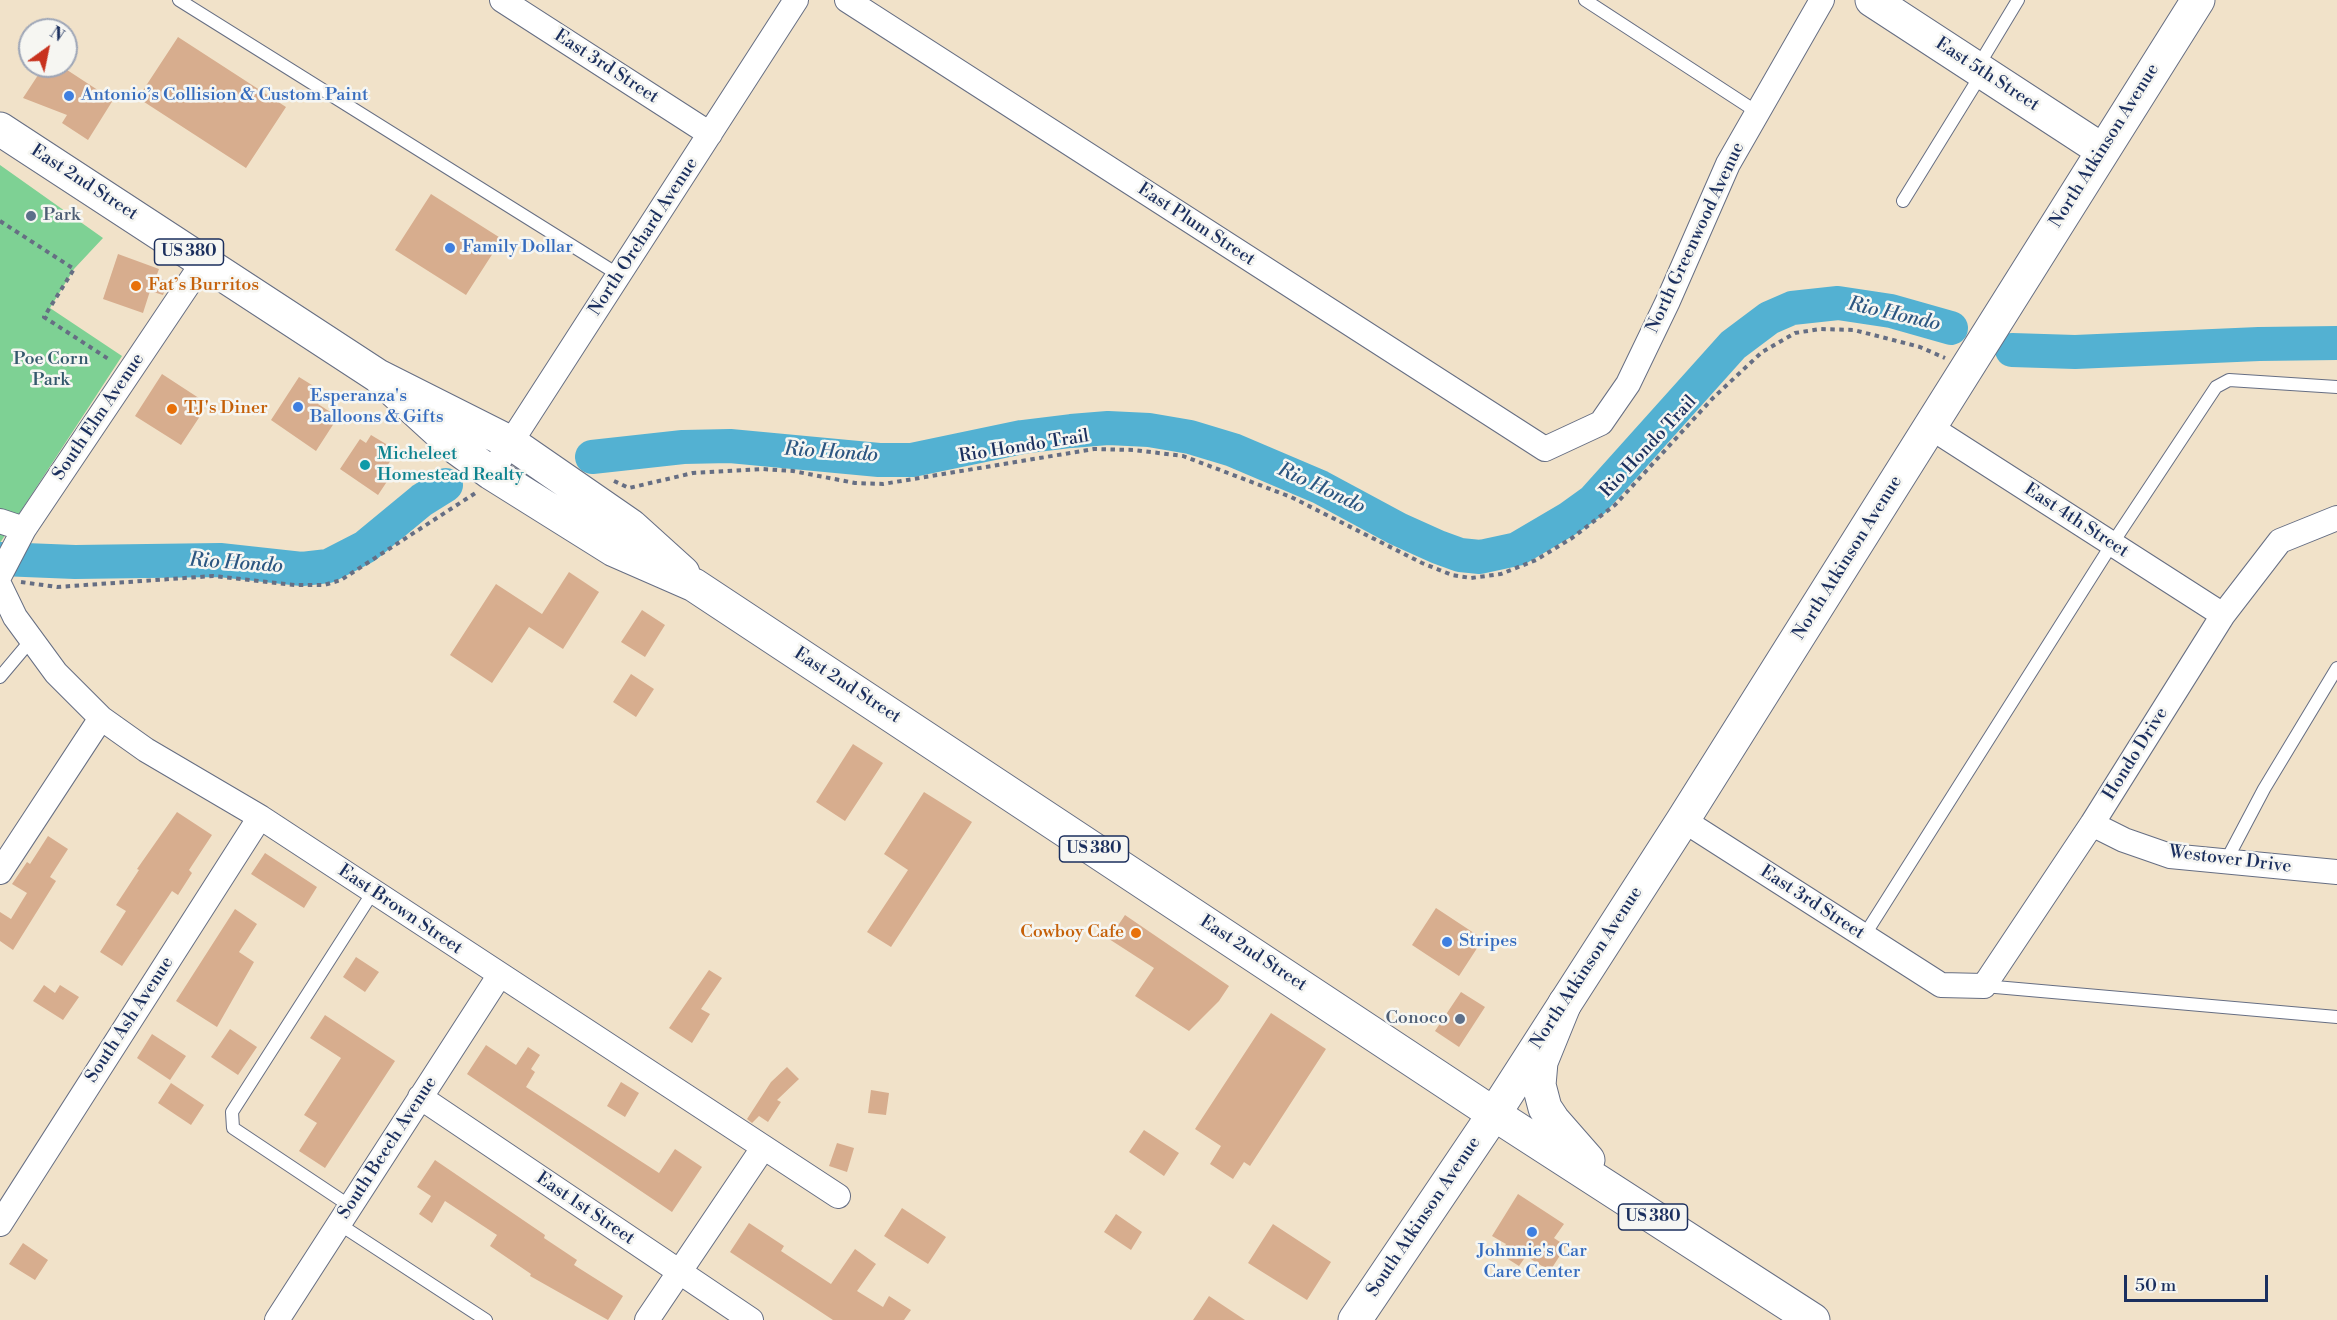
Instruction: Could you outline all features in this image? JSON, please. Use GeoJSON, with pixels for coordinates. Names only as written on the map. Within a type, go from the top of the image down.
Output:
{"type":"FeatureCollection","features":[{"type":"Feature","properties":{"kind":"main road","name":"East 5th Street"},"geometry":{"type":"LineString","coordinates":[[1872,0],[2102,150]]}},
{"type":"Feature","properties":{"kind":"main road","name":"North Atkinson Avenue"},"geometry":{"type":"LineString","coordinates":[[1494,1114],[1683,820],[2198,0]]}},
{"type":"Feature","properties":{"kind":"main road","name":"East 2nd Street"},"geometry":{"type":"LineString","coordinates":[[0,129],[378,376],[511,443],[631,526],[657,547],[694,585]]}},
{"type":"Feature","properties":{"kind":"main road","name":"East 2nd Street"},"geometry":{"type":"LineString","coordinates":[[378,376],[449,441],[502,480],[614,550],[694,585],[1494,1114],[1814,1320]]}},
{"type":"Feature","properties":{"kind":"main road"},"geometry":{"type":"LineString","coordinates":[[1565,1003],[1541,1062],[1539,1085],[1545,1108],[1570,1143],[1634,1205]]}},
{"type":"Feature","properties":{"kind":"main road","name":"South Atkinson Avenue"},"geometry":{"type":"LineString","coordinates":[[1355,1320],[1494,1114]]}},
{"type":"Feature","properties":{"kind":"street","name":"East 3rd Street"},"geometry":{"type":"LineString","coordinates":[[502,0],[710,134]]}},
{"type":"Feature","properties":{"kind":"street","name":"North Orchard Avenue"},"geometry":{"type":"LineString","coordinates":[[502,480],[511,443],[796,0]]}},
{"type":"Feature","properties":{"kind":"street","name":"East Plum Street"},"geometry":{"type":"LineString","coordinates":[[847,0],[1545,449]]}},
{"type":"Feature","properties":{"kind":"street","name":"North Greenwood Avenue"},"geometry":{"type":"LineString","coordinates":[[1545,449],[1601,423],[1628,384],[1668,301],[1728,164],[1822,0]]}},
{"type":"Feature","properties":{"kind":"street","name":"South Elm Avenue"},"geometry":{"type":"LineString","coordinates":[[0,575],[20,536],[204,261]]}},
{"type":"Feature","properties":{"kind":"street","name":"East 4th Street"},"geometry":{"type":"LineString","coordinates":[[1930,427],[2223,615]]}},
{"type":"Feature","properties":{"kind":"street","name":"Hondo Drive"},"geometry":{"type":"LineString","coordinates":[[1984,986],[2092,824],[2223,615],[2280,541],[2337,518]]}},
{"type":"Feature","properties":{"kind":"street"},"geometry":{"type":"LineString","coordinates":[[0,521],[20,536]]}},
{"type":"Feature","properties":{"kind":"street","name":"East Brown Street"},"geometry":{"type":"LineString","coordinates":[[0,586],[15,616],[56,673],[101,718],[146,750],[260,817],[499,976],[838,1196]]}},
{"type":"Feature","properties":{"kind":"street"},"geometry":{"type":"LineString","coordinates":[[0,872],[101,718]]}},
{"type":"Feature","properties":{"kind":"street","name":"South Ash Avenue"},"geometry":{"type":"LineString","coordinates":[[0,1224],[260,817]]}},
{"type":"Feature","properties":{"kind":"street","name":"East 3rd Street"},"geometry":{"type":"LineString","coordinates":[[1683,820],[1941,985],[1984,986]]}},
{"type":"Feature","properties":{"kind":"street","name":"Westover Drive"},"geometry":{"type":"LineString","coordinates":[[2092,824],[2124,840],[2170,856],[2337,872]]}},
{"type":"Feature","properties":{"kind":"street","name":"South Beech Avenue"},"geometry":{"type":"LineString","coordinates":[[277,1320],[499,976]]}},
{"type":"Feature","properties":{"kind":"street","name":"East 1st Street"},"geometry":{"type":"LineString","coordinates":[[420,1097],[751,1320]]}},
{"type":"Feature","properties":{"kind":"street"},"geometry":{"type":"LineString","coordinates":[[647,1320],[763,1148]]}},
{"type":"Feature","properties":{"kind":"lane"},"geometry":{"type":"LineString","coordinates":[[179,0],[619,275]]}},
{"type":"Feature","properties":{"kind":"lane"},"geometry":{"type":"LineString","coordinates":[[1585,0],[1757,112]]}},
{"type":"Feature","properties":{"kind":"lane"},"geometry":{"type":"LineString","coordinates":[[1903,201],[2018,0]]}},
{"type":"Feature","properties":{"kind":"lane"},"geometry":{"type":"LineString","coordinates":[[1864,936],[2112,544],[2216,387],[2229,380],[2337,387]]}},
{"type":"Feature","properties":{"kind":"lane"},"geometry":{"type":"LineString","coordinates":[[0,677],[32,639]]}},
{"type":"Feature","properties":{"kind":"lane"},"geometry":{"type":"LineString","coordinates":[[2226,861],[2264,789],[2337,668]]}},
{"type":"Feature","properties":{"kind":"lane"},"geometry":{"type":"LineString","coordinates":[[373,892],[232,1112],[233,1128],[344,1215],[486,1320]]}},
{"type":"Feature","properties":{"kind":"lane"},"geometry":{"type":"LineString","coordinates":[[1984,986],[2337,1017]]}},
{"type":"Feature","properties":{"kind":"path"},"geometry":{"type":"LineString","coordinates":[[0,221],[74,269],[45,317],[111,359],[105,369]]}},
{"type":"Feature","properties":{"kind":"path","name":"Rio Hondo Trail"},"geometry":{"type":"LineString","coordinates":[[606,477],[629,488],[693,473],[725,470],[793,471],[855,483],[883,484],[1094,449],[1134,450],[1182,456],[1292,497],[1422,563],[1452,575],[1471,578],[1502,574],[1536,560],[1606,512],[1762,351],[1795,333],[1821,329],[1854,330],[1920,346],[1966,367]]}},
{"type":"Feature","properties":{"kind":"path"},"geometry":{"type":"LineString","coordinates":[[0,575],[22,582],[57,588],[213,576],[295,585],[324,585],[341,580],[450,507],[502,480]]}},
{"type":"Feature","properties":{"kind":"green space","name":"Poe Corn Park"},"geometry":{"type":"Polygon","coordinates":[[[0,165],[103,238],[74,269],[50,308],[122,356],[0,543],[0,165]]]}},
{"type":"Feature","properties":{"kind":"building"},"geometry":{"type":"Polygon","coordinates":[[[178,37],[286,107],[246,168],[138,98],[178,37]]]}},
{"type":"Feature","properties":{"kind":"building"},"geometry":{"type":"Polygon","coordinates":[[[78,77],[113,100],[88,140],[62,123],[67,115],[23,98],[36,78],[78,77]]]}},
{"type":"Feature","properties":{"kind":"building"},"geometry":{"type":"Polygon","coordinates":[[[431,194],[502,239],[466,295],[395,250],[431,194]]]}},
{"type":"Feature","properties":{"kind":"building","name":"Fat’s Burritos"},"geometry":{"type":"Polygon","coordinates":[[[118,254],[159,269],[156,277],[168,281],[163,295],[150,291],[143,313],[103,299],[118,254]]]}},
{"type":"Feature","properties":{"kind":"building"},"geometry":{"type":"Polygon","coordinates":[[[162,374],[208,404],[181,445],[135,416],[162,374]]]}},
{"type":"Feature","properties":{"kind":"building"},"geometry":{"type":"Polygon","coordinates":[[[299,377],[325,393],[318,404],[338,417],[316,451],[271,420],[299,377]]]}},
{"type":"Feature","properties":{"kind":"building","name":"Micheleet Homestead Realty"},"geometry":{"type":"Polygon","coordinates":[[[371,435],[391,447],[385,456],[391,460],[385,469],[392,474],[378,495],[340,469],[360,439],[366,443],[371,435]]]}},
{"type":"Feature","properties":{"kind":"building"},"geometry":{"type":"Polygon","coordinates":[[[569,572],[599,592],[563,649],[529,627],[492,683],[450,655],[496,584],[542,614],[569,572]]]}},
{"type":"Feature","properties":{"kind":"building"},"geometry":{"type":"Polygon","coordinates":[[[642,610],[665,625],[645,657],[621,642],[642,610]]]}},
{"type":"Feature","properties":{"kind":"building"},"geometry":{"type":"Polygon","coordinates":[[[631,674],[654,689],[636,717],[613,702],[631,674]]]}},
{"type":"Feature","properties":{"kind":"building"},"geometry":{"type":"Polygon","coordinates":[[[853,744],[883,763],[845,821],[816,802],[853,744]]]}},
{"type":"Feature","properties":{"kind":"building"},"geometry":{"type":"Polygon","coordinates":[[[924,792],[972,822],[891,947],[867,932],[908,870],[884,854],[924,792]]]}},
{"type":"Feature","properties":{"kind":"building"},"geometry":{"type":"Polygon","coordinates":[[[177,812],[212,835],[189,870],[192,873],[178,895],[172,891],[122,966],[100,952],[126,911],[116,905],[139,870],[137,869],[177,812]]]}},
{"type":"Feature","properties":{"kind":"building"},"geometry":{"type":"Polygon","coordinates":[[[48,836],[68,849],[50,877],[56,881],[13,950],[0,941],[0,912],[11,919],[27,893],[12,884],[27,862],[30,864],[48,836]]]}},
{"type":"Feature","properties":{"kind":"building"},"geometry":{"type":"Polygon","coordinates":[[[265,853],[317,887],[304,908],[251,874],[265,853]]]}},
{"type":"Feature","properties":{"kind":"building","name":"Stripes"},"geometry":{"type":"Polygon","coordinates":[[[1436,908],[1483,939],[1459,976],[1412,945],[1436,908]]]}},
{"type":"Feature","properties":{"kind":"building"},"geometry":{"type":"Polygon","coordinates":[[[235,909],[257,924],[239,952],[254,962],[217,1027],[176,1001],[235,909]]]}},
{"type":"Feature","properties":{"kind":"building"},"geometry":{"type":"Polygon","coordinates":[[[1125,915],[1229,986],[1219,1001],[1189,1031],[1135,996],[1154,968],[1109,939],[1125,915]]]}},
{"type":"Feature","properties":{"kind":"building"},"geometry":{"type":"Polygon","coordinates":[[[356,957],[379,972],[365,992],[343,977],[356,957]]]}},
{"type":"Feature","properties":{"kind":"building"},"geometry":{"type":"Polygon","coordinates":[[[709,970],[722,978],[701,1009],[710,1014],[692,1043],[669,1028],[709,970]]]}},
{"type":"Feature","properties":{"kind":"building"},"geometry":{"type":"Polygon","coordinates":[[[44,985],[55,993],[60,985],[79,997],[63,1020],[33,1001],[44,985]]]}},
{"type":"Feature","properties":{"kind":"building","name":"Conoco"},"geometry":{"type":"Polygon","coordinates":[[[1461,992],[1485,1007],[1459,1047],[1435,1031],[1461,992]]]}},
{"type":"Feature","properties":{"kind":"building"},"geometry":{"type":"Polygon","coordinates":[[[1271,1013],[1326,1049],[1250,1166],[1244,1162],[1233,1179],[1210,1164],[1221,1146],[1195,1129],[1271,1013]]]}},
{"type":"Feature","properties":{"kind":"building"},"geometry":{"type":"Polygon","coordinates":[[[325,1015],[395,1061],[325,1168],[299,1151],[317,1123],[304,1115],[341,1058],[310,1038],[325,1015]]]}},
{"type":"Feature","properties":{"kind":"building"},"geometry":{"type":"Polygon","coordinates":[[[230,1029],[257,1047],[238,1075],[211,1057],[230,1029]]]}},
{"type":"Feature","properties":{"kind":"building"},"geometry":{"type":"Polygon","coordinates":[[[152,1034],[186,1056],[170,1080],[137,1058],[152,1034]]]}},
{"type":"Feature","properties":{"kind":"building"},"geometry":{"type":"Polygon","coordinates":[[[486,1045],[516,1065],[528,1047],[540,1055],[531,1069],[535,1072],[526,1087],[659,1173],[675,1149],[702,1167],[672,1212],[467,1074],[486,1045]]]}},
{"type":"Feature","properties":{"kind":"building"},"geometry":{"type":"Polygon","coordinates":[[[787,1067],[799,1079],[777,1100],[781,1102],[768,1122],[759,1116],[752,1123],[747,1119],[771,1082],[787,1067]]]}},
{"type":"Feature","properties":{"kind":"building"},"geometry":{"type":"Polygon","coordinates":[[[621,1082],[639,1093],[625,1117],[607,1106],[621,1082]]]}},
{"type":"Feature","properties":{"kind":"building"},"geometry":{"type":"Polygon","coordinates":[[[171,1083],[204,1105],[191,1125],[158,1103],[171,1083]]]}},
{"type":"Feature","properties":{"kind":"building"},"geometry":{"type":"Polygon","coordinates":[[[871,1090],[889,1093],[886,1115],[868,1113],[871,1090]]]}},
{"type":"Feature","properties":{"kind":"building"},"geometry":{"type":"Polygon","coordinates":[[[1144,1130],[1179,1153],[1164,1176],[1129,1152],[1144,1130]]]}},
{"type":"Feature","properties":{"kind":"building"},"geometry":{"type":"Polygon","coordinates":[[[837,1143],[854,1148],[847,1172],[829,1166],[837,1143]]]}},
{"type":"Feature","properties":{"kind":"building"},"geometry":{"type":"Polygon","coordinates":[[[435,1160],[545,1235],[544,1238],[577,1260],[574,1265],[623,1296],[608,1320],[530,1276],[531,1274],[490,1246],[497,1235],[445,1201],[432,1223],[419,1214],[431,1196],[417,1187],[435,1160]]]}},
{"type":"Feature","properties":{"kind":"building"},"geometry":{"type":"Polygon","coordinates":[[[1518,1194],[1564,1224],[1554,1238],[1566,1246],[1550,1271],[1526,1256],[1519,1266],[1500,1254],[1506,1244],[1492,1236],[1518,1194]]]}},
{"type":"Feature","properties":{"kind":"building"},"geometry":{"type":"Polygon","coordinates":[[[902,1208],[946,1237],[928,1264],[884,1236],[902,1208]]]}},
{"type":"Feature","properties":{"kind":"building"},"geometry":{"type":"Polygon","coordinates":[[[1116,1214],[1142,1232],[1131,1250],[1104,1232],[1116,1214]]]}},
{"type":"Feature","properties":{"kind":"building"},"geometry":{"type":"Polygon","coordinates":[[[749,1223],[784,1246],[781,1251],[831,1284],[855,1249],[876,1264],[857,1291],[883,1307],[889,1296],[911,1310],[904,1320],[833,1320],[730,1252],[749,1223]]]}},
{"type":"Feature","properties":{"kind":"building"},"geometry":{"type":"Polygon","coordinates":[[[1273,1224],[1331,1262],[1307,1300],[1248,1263],[1273,1224]]]}},
{"type":"Feature","properties":{"kind":"building"},"geometry":{"type":"Polygon","coordinates":[[[23,1243],[48,1260],[35,1280],[9,1264],[23,1243]]]}},
{"type":"Feature","properties":{"kind":"building"},"geometry":{"type":"Polygon","coordinates":[[[1209,1296],[1245,1320],[1193,1320],[1209,1296]]]}},
{"type":"Feature","properties":{"kind":"waterway","name":"Rio Hondo"},"geometry":{"type":"LineString","coordinates":[[592,457],[683,447],[730,446],[879,460],[912,460],[1022,437],[1108,428],[1149,430],[1190,437],[1233,450],[1320,487],[1398,529],[1438,547],[1460,555],[1480,557],[1517,549],[1568,519],[1593,501],[1733,345],[1769,318],[1792,308],[1838,303],[1891,311],[1951,328]]}},
{"type":"Feature","properties":{"kind":"waterway","name":"Rio Hondo"},"geometry":{"type":"LineString","coordinates":[[2012,350],[2075,352],[2337,343]]}},
{"type":"Feature","properties":{"kind":"waterway","name":"Rio Hondo"},"geometry":{"type":"LineString","coordinates":[[0,559],[75,562],[220,560],[302,569],[328,566],[365,547],[422,500],[446,485]]}},
{"type":"Feature","properties":{"kind":"place","name":"Antonio’s Collision & Custom Paint"},"geometry":{"type":"Point","coordinates":[69,96]}},
{"type":"Feature","properties":{"kind":"place","name":"Park"},"geometry":{"type":"Point","coordinates":[31,216]}},
{"type":"Feature","properties":{"kind":"place","name":"Family Dollar"},"geometry":{"type":"Point","coordinates":[450,248]}},
{"type":"Feature","properties":{"kind":"place","name":"Fat’s Burritos"},"geometry":{"type":"Point","coordinates":[136,286]}},
{"type":"Feature","properties":{"kind":"place","name":"Esperanza's Balloons & Gifts"},"geometry":{"type":"Point","coordinates":[298,407]}},
{"type":"Feature","properties":{"kind":"place","name":"TJ's Diner"},"geometry":{"type":"Point","coordinates":[172,409]}},
{"type":"Feature","properties":{"kind":"place","name":"Micheleet Homestead Realty"},"geometry":{"type":"Point","coordinates":[365,465]}},
{"type":"Feature","properties":{"kind":"place","name":"Cowboy Cafe"},"geometry":{"type":"Point","coordinates":[1136,933]}},
{"type":"Feature","properties":{"kind":"place","name":"Stripes"},"geometry":{"type":"Point","coordinates":[1447,942]}},
{"type":"Feature","properties":{"kind":"place","name":"Conoco"},"geometry":{"type":"Point","coordinates":[1460,1019]}},
{"type":"Feature","properties":{"kind":"place","name":"Johnnie's Car Care Center"},"geometry":{"type":"Point","coordinates":[1532,1232]}}]}
